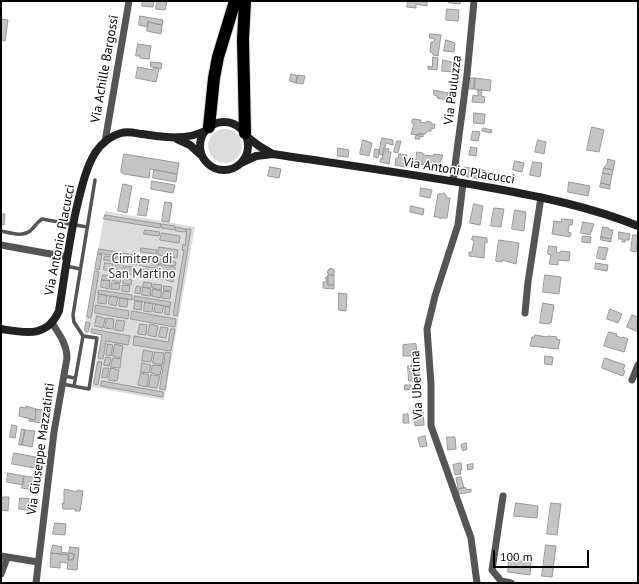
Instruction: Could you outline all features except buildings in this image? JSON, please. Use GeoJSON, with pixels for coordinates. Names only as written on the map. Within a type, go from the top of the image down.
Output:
{"type":"FeatureCollection","features":[{"type":"Feature","properties":{"kind":"highway"},"geometry":{"type":"LineString","coordinates":[[207,129],[218,57],[235,1]]}},
{"type":"Feature","properties":{"kind":"highway"},"geometry":{"type":"LineString","coordinates":[[245,1],[243,39],[245,135]]}},
{"type":"Feature","properties":{"kind":"main road","name":"Via Antonio Placucci"},"geometry":{"type":"LineString","coordinates":[[52,323],[60,311],[72,225],[86,173],[95,154],[105,142],[121,133],[130,132],[175,138],[191,137],[217,123],[224,122],[232,123],[239,127],[245,135],[263,149],[273,154]]}},
{"type":"Feature","properties":{"kind":"main road"},"geometry":{"type":"LineString","coordinates":[[201,155],[200,143],[207,129]]}},
{"type":"Feature","properties":{"kind":"main road"},"geometry":{"type":"LineString","coordinates":[[243,162],[249,147],[245,135]]}},
{"type":"Feature","properties":{"kind":"main road","name":"Via Antonio Placucci"},"geometry":{"type":"LineString","coordinates":[[175,138],[190,145],[201,155],[205,162],[218,170],[232,170],[243,162],[256,156],[273,154],[453,181],[541,197],[615,217],[638,226]]}},
{"type":"Feature","properties":{"kind":"main road"},"geometry":{"type":"LineString","coordinates":[[1,329],[25,333],[34,332],[42,330],[52,323]]}},
{"type":"Feature","properties":{"kind":"street","name":"Via Achille Bargossi"},"geometry":{"type":"LineString","coordinates":[[105,142],[129,1]]}},
{"type":"Feature","properties":{"kind":"street","name":"Via Pauluzza"},"geometry":{"type":"LineString","coordinates":[[453,181],[467,75],[474,1]]}},
{"type":"Feature","properties":{"kind":"street","name":"Via Ubertina"},"geometry":{"type":"LineString","coordinates":[[463,183],[458,225],[435,296],[427,329],[431,384],[431,426],[470,538],[477,583]]}},
{"type":"Feature","properties":{"kind":"street"},"geometry":{"type":"LineString","coordinates":[[525,313],[528,282],[541,197]]}},
{"type":"Feature","properties":{"kind":"street"},"geometry":{"type":"LineString","coordinates":[[1,245],[67,257]]}},
{"type":"Feature","properties":{"kind":"street","name":"Via Giuseppe Mazzatinti"},"geometry":{"type":"LineString","coordinates":[[36,583],[50,462],[67,358],[67,350],[64,342],[52,323]]}},
{"type":"Feature","properties":{"kind":"street"},"geometry":{"type":"LineString","coordinates":[[632,380],[638,365]]}},
{"type":"Feature","properties":{"kind":"street"},"geometry":{"type":"LineString","coordinates":[[503,496],[492,570],[501,581],[511,583]]}},
{"type":"Feature","properties":{"kind":"street"},"geometry":{"type":"LineString","coordinates":[[1,574],[4,557],[38,562]]}},
{"type":"Feature","properties":{"kind":"lane"},"geometry":{"type":"LineString","coordinates":[[74,386],[83,336],[74,322],[73,315],[95,180]]}},
{"type":"Feature","properties":{"kind":"lane"},"geometry":{"type":"LineString","coordinates":[[1,231],[22,235],[32,230],[36,223],[42,219],[87,227]]}},
{"type":"Feature","properties":{"kind":"lane"},"geometry":{"type":"LineString","coordinates":[[66,266],[80,269]]}},
{"type":"Feature","properties":{"kind":"lane"},"geometry":{"type":"LineString","coordinates":[[62,384],[89,389],[97,338],[83,336]]}},
{"type":"Feature","properties":{"kind":"lane"},"geometry":{"type":"LineString","coordinates":[[64,376],[76,378]]}},
{"type":"Feature","properties":{"kind":"green space"},"geometry":{"type":"Polygon","coordinates":[[[228,129],[235,131],[240,136],[242,146],[240,156],[235,161],[222,163],[215,161],[210,156],[208,143],[210,136],[215,131],[228,129]]]}},
{"type":"Feature","properties":{"kind":"green space","name":"Cimitero di San Martino"},"geometry":{"type":"Polygon","coordinates":[[[105,211],[195,227],[164,400],[92,387],[101,335],[84,332],[105,211]]]}}]}
